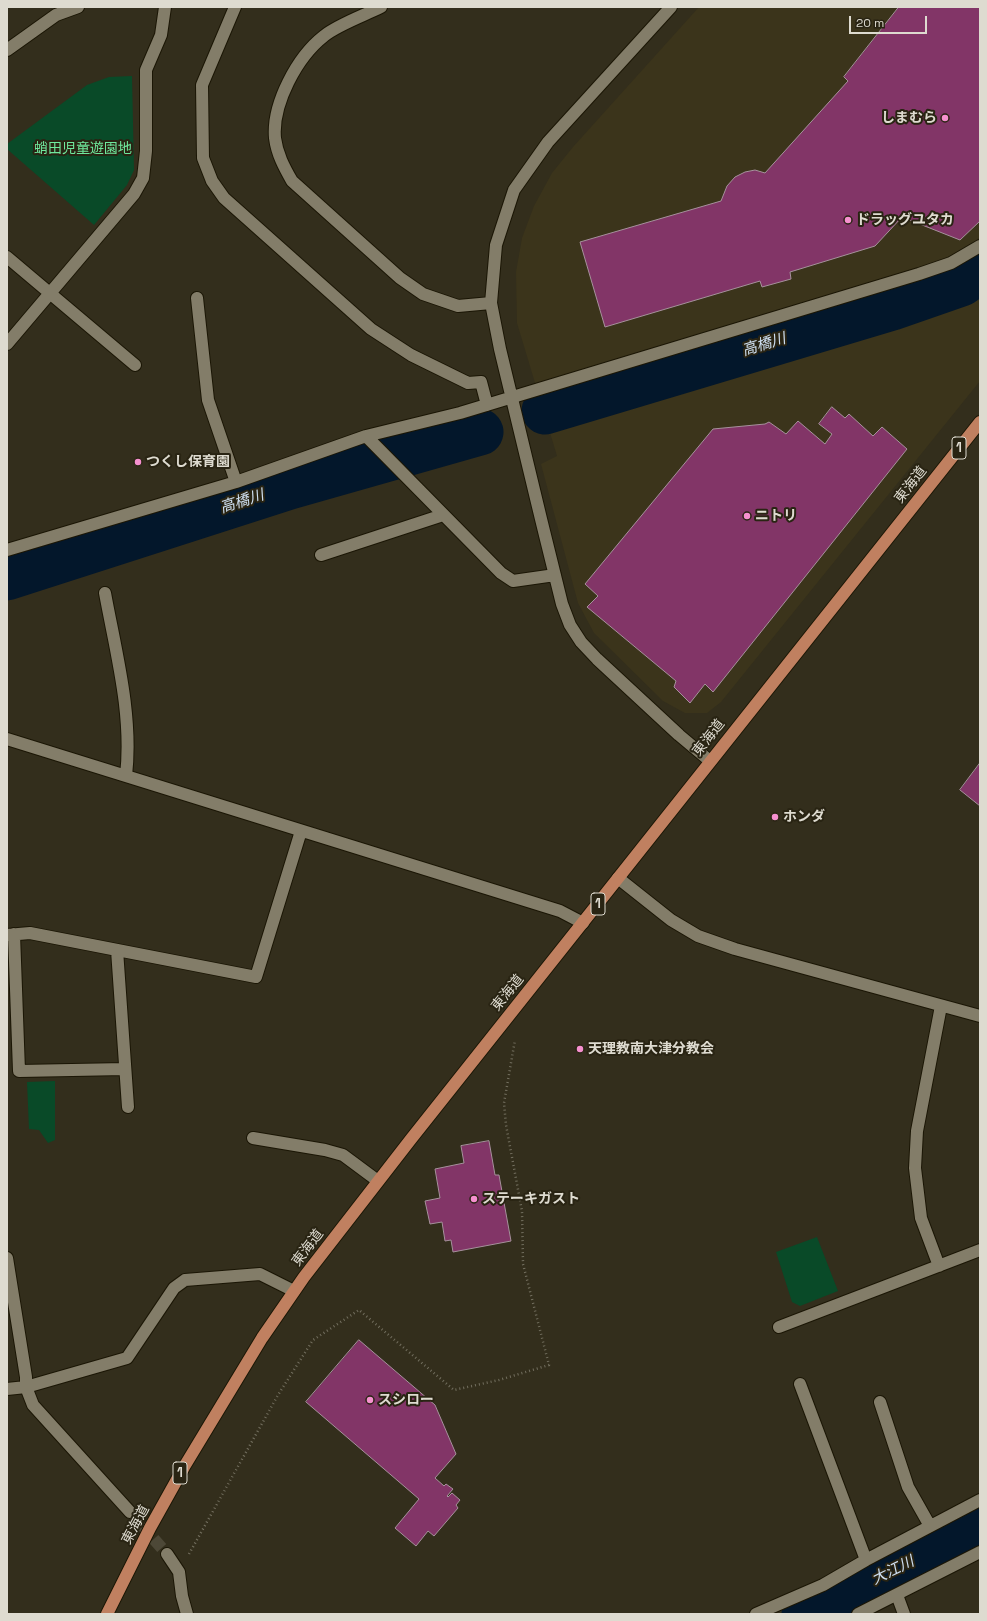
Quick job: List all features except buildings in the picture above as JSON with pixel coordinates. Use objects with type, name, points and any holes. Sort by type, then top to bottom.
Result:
[{"type":"highway","name":"東海道","points":[[107,1614],[150,1528],[188,1460],[262,1338],[294,1291],[378,1181],[980,422]]},
{"type":"street","points":[[7,50],[56,15],[78,7]]},
{"type":"street","points":[[7,344],[134,194],[143,178],[146,151],[146,70],[161,35],[165,7]]},
{"type":"street","points":[[235,7],[202,85],[203,158],[212,181],[224,198],[371,329],[411,355],[468,383],[481,382],[487,405]]},
{"type":"street","points":[[381,7],[324,36],[301,60],[286,88],[276,117],[275,138],[281,162],[292,181],[400,278],[423,294],[458,306],[491,303]]},
{"type":"street","points":[[671,7],[548,142],[514,190],[496,245],[491,303],[500,349],[555,575],[570,624],[581,642],[679,735],[710,761]]},
{"type":"street","points":[[7,550],[236,482],[366,436],[512,398],[919,274],[951,263],[980,246]]},
{"type":"street","points":[[7,257],[135,365]]},
{"type":"street","points":[[197,298],[208,400],[236,482]]},
{"type":"street","points":[[366,436],[501,573],[513,581],[555,575]]},
{"type":"street","points":[[321,555],[443,515]]},
{"type":"street","points":[[105,593],[127,717],[128,755],[126,776]]},
{"type":"street","points":[[7,739],[560,911],[583,923]]},
{"type":"street","points":[[125,1069],[13,1072],[11,935],[30,933],[256,977],[301,830]]},
{"type":"street","points":[[618,878],[671,920],[698,936],[735,949],[980,1016]]},
{"type":"street","points":[[117,950],[128,1107]]},
{"type":"street","points":[[940,1266],[921,1218],[915,1168],[917,1131],[942,1006]]},
{"type":"street","points":[[253,1138],[325,1150],[343,1155],[378,1181]]},
{"type":"street","points":[[779,1327],[980,1250]]},
{"type":"street","points":[[7,1258],[26,1377],[26,1387],[32,1405],[130,1512]]},
{"type":"street","points":[[7,1389],[26,1387],[127,1358],[174,1288],[185,1280],[260,1274],[294,1291]]},
{"type":"street","points":[[800,1384],[866,1560]]},
{"type":"street","points":[[880,1402],[908,1487],[930,1526]]},
{"type":"street","points":[[756,1614],[823,1585],[866,1560],[980,1500]]},
{"type":"street","points":[[858,1614],[980,1552]]},
{"type":"street","points":[[167,1554],[179,1572],[182,1596],[187,1614]]},
{"type":"street","points":[[897,1595],[904,1614]]},
{"type":"path","points":[[179,1572],[278,1395],[313,1340],[359,1310],[454,1390],[500,1380],[549,1365],[523,1264],[522,1211],[506,1125],[504,1103],[516,1036]]},
{"type":"shaded area","points":[[699,7],[980,7],[980,237],[970,246],[980,289],[980,381],[721,702],[707,713],[685,713],[663,701],[594,633],[578,603],[541,464],[557,456],[517,323],[516,272],[522,238],[534,206],[552,173],[573,147]]},
{"type":"green space","name":"蛸田児童遊園地","points":[[132,76],[134,170],[127,185],[94,225],[7,149],[7,144],[87,85],[109,77]]},
{"type":"green space","points":[[55,1081],[55,1140],[48,1143],[39,1130],[29,1129],[27,1082]]},
{"type":"green space","points":[[817,1237],[838,1291],[800,1306],[792,1302],[776,1252]]},
{"type":"waterway","name":"高橋川","points":[[545,411],[892,307],[961,283],[980,270]]},
{"type":"waterway","name":"高橋川","points":[[7,577],[290,486],[480,432]]},
{"type":"waterway","name":"大江川","points":[[805,1614],[980,1529]]},
{"type":"tunnel","points":[[130,1512],[167,1554]]},
{"type":"place","name":"しまむら","points":[[945,118]]},
{"type":"place","name":"ドラッグユタカ","points":[[848,220]]},
{"type":"place","name":"つくし保育園","points":[[138,462]]},
{"type":"place","name":"ニトリ","points":[[747,516]]},
{"type":"place","name":"ホンダ","points":[[775,817]]},
{"type":"place","name":"天理教南大津分教会","points":[[580,1049]]},
{"type":"place","name":"ステーキガスト","points":[[474,1199]]},
{"type":"place","name":"スシロー","points":[[370,1400]]}]
